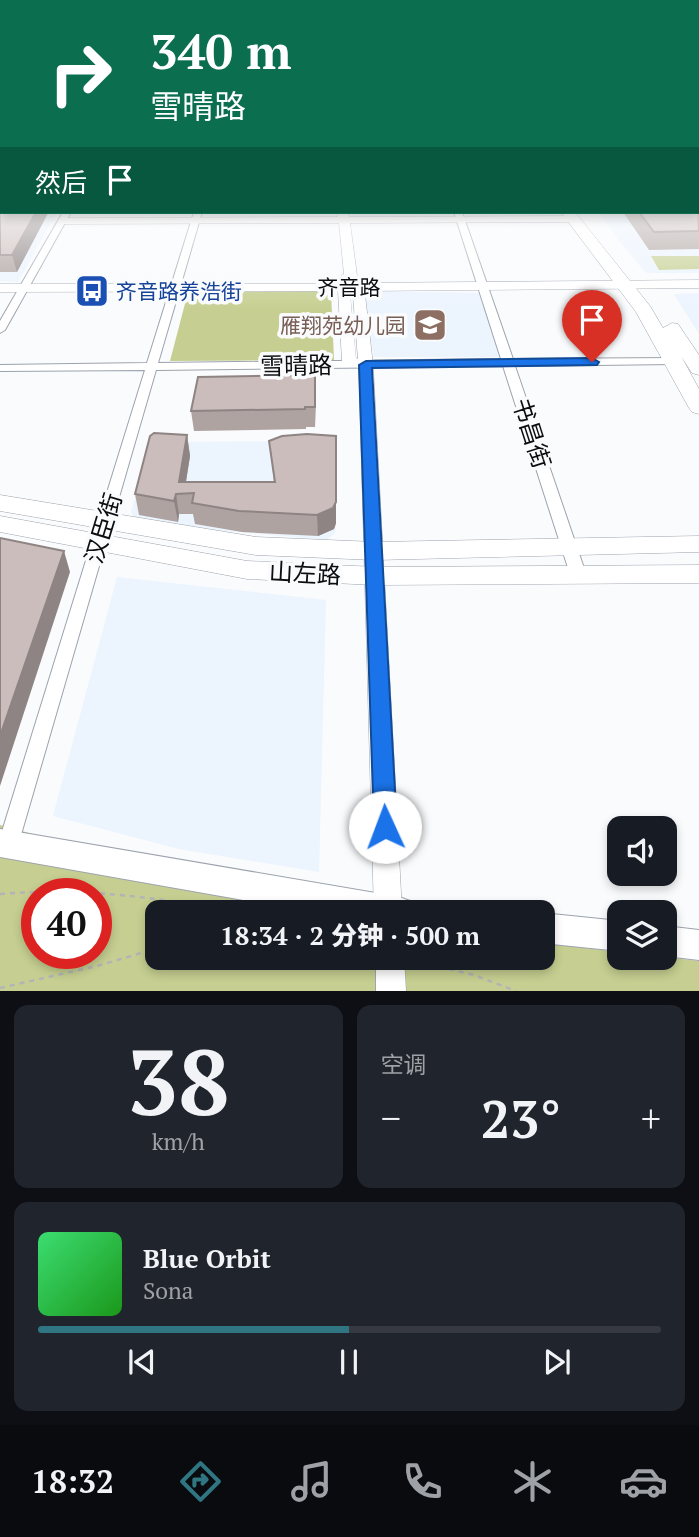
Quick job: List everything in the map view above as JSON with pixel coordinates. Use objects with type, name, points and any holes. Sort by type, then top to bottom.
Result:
[{"type":"main road","points":[[578,218],[699,369]]},
{"type":"main road","points":[[633,285],[699,408]]},
{"type":"main road","name":"山左路","points":[[0,503],[102,533],[247,570],[376,576],[699,575]]},
{"type":"main road","name":"山左路","points":[[0,524],[256,545],[375,551],[570,549],[699,544]]},
{"type":"main road","points":[[4,844],[328,900]]},
{"type":"main road","points":[[555,929],[607,935]]},
{"type":"main road","points":[[677,942],[699,945]]},
{"type":"street","points":[[0,330],[64,218]]},
{"type":"street","name":"汉臣街","points":[[4,844],[102,533],[196,218]]},
{"type":"street","points":[[340,218],[349,287],[343,296],[349,361],[366,365],[391,900]]},
{"type":"street","name":"书昌街","points":[[461,218],[578,574]]},
{"type":"street","name":"齐音路","points":[[0,288],[699,284]]},
{"type":"street","name":"雪晴路","points":[[0,368],[676,361]]},
{"type":"street","points":[[391,991],[398,970]]},
{"type":"path","points":[[0,894],[42,890],[112,891],[178,900]]},
{"type":"path","points":[[0,988],[97,966],[145,952]]},
{"type":"path","points":[[453,970],[516,991]]},
{"type":"shaded area","points":[[0,218],[54,218],[18,282],[0,281]]},
{"type":"shaded area","points":[[603,218],[698,218],[699,273],[646,273]]},
{"type":"shaded area","name":"雁翔苑幼儿园","points":[[362,291],[483,293],[499,357],[374,357]]},
{"type":"shaded area","points":[[699,293],[699,334],[674,294]]},
{"type":"shaded area","points":[[336,441],[336,523],[335,533],[327,540],[137,523],[131,512],[151,442]]},
{"type":"shaded area","points":[[117,577],[326,600],[319,872],[179,849],[53,816]]},
{"type":"green space","points":[[651,256],[699,256],[699,269],[659,270]]},
{"type":"green space","points":[[331,291],[334,360],[170,361],[188,292]]},
{"type":"green space","points":[[0,825],[272,900],[145,900],[145,970],[555,970],[555,944],[607,951],[607,970],[677,970],[677,958],[699,961],[699,991],[0,991]]},
{"type":"building","points":[[0,218],[33,218],[12,255],[0,255]]},
{"type":"building","points":[[644,218],[698,218],[699,231],[654,232]]},
{"type":"building","points":[[315,375],[315,407],[191,411],[198,377]]},
{"type":"building","points":[[154,433],[187,435],[179,482],[275,482],[269,441],[282,436],[307,434],[336,436],[336,502],[333,508],[317,515],[239,511],[192,503],[194,493],[176,494],[174,501],[135,494],[150,436]]},
{"type":"building","points":[[0,538],[64,551],[0,736]]},
{"type":"place","name":"齐音路养浩街","points":[[92,291]]},
{"type":"place","name":"雁翔苑幼儿园","points":[[430,325]]},
{"type":"route","points":[[385,827],[366,365],[592,362]]}]
